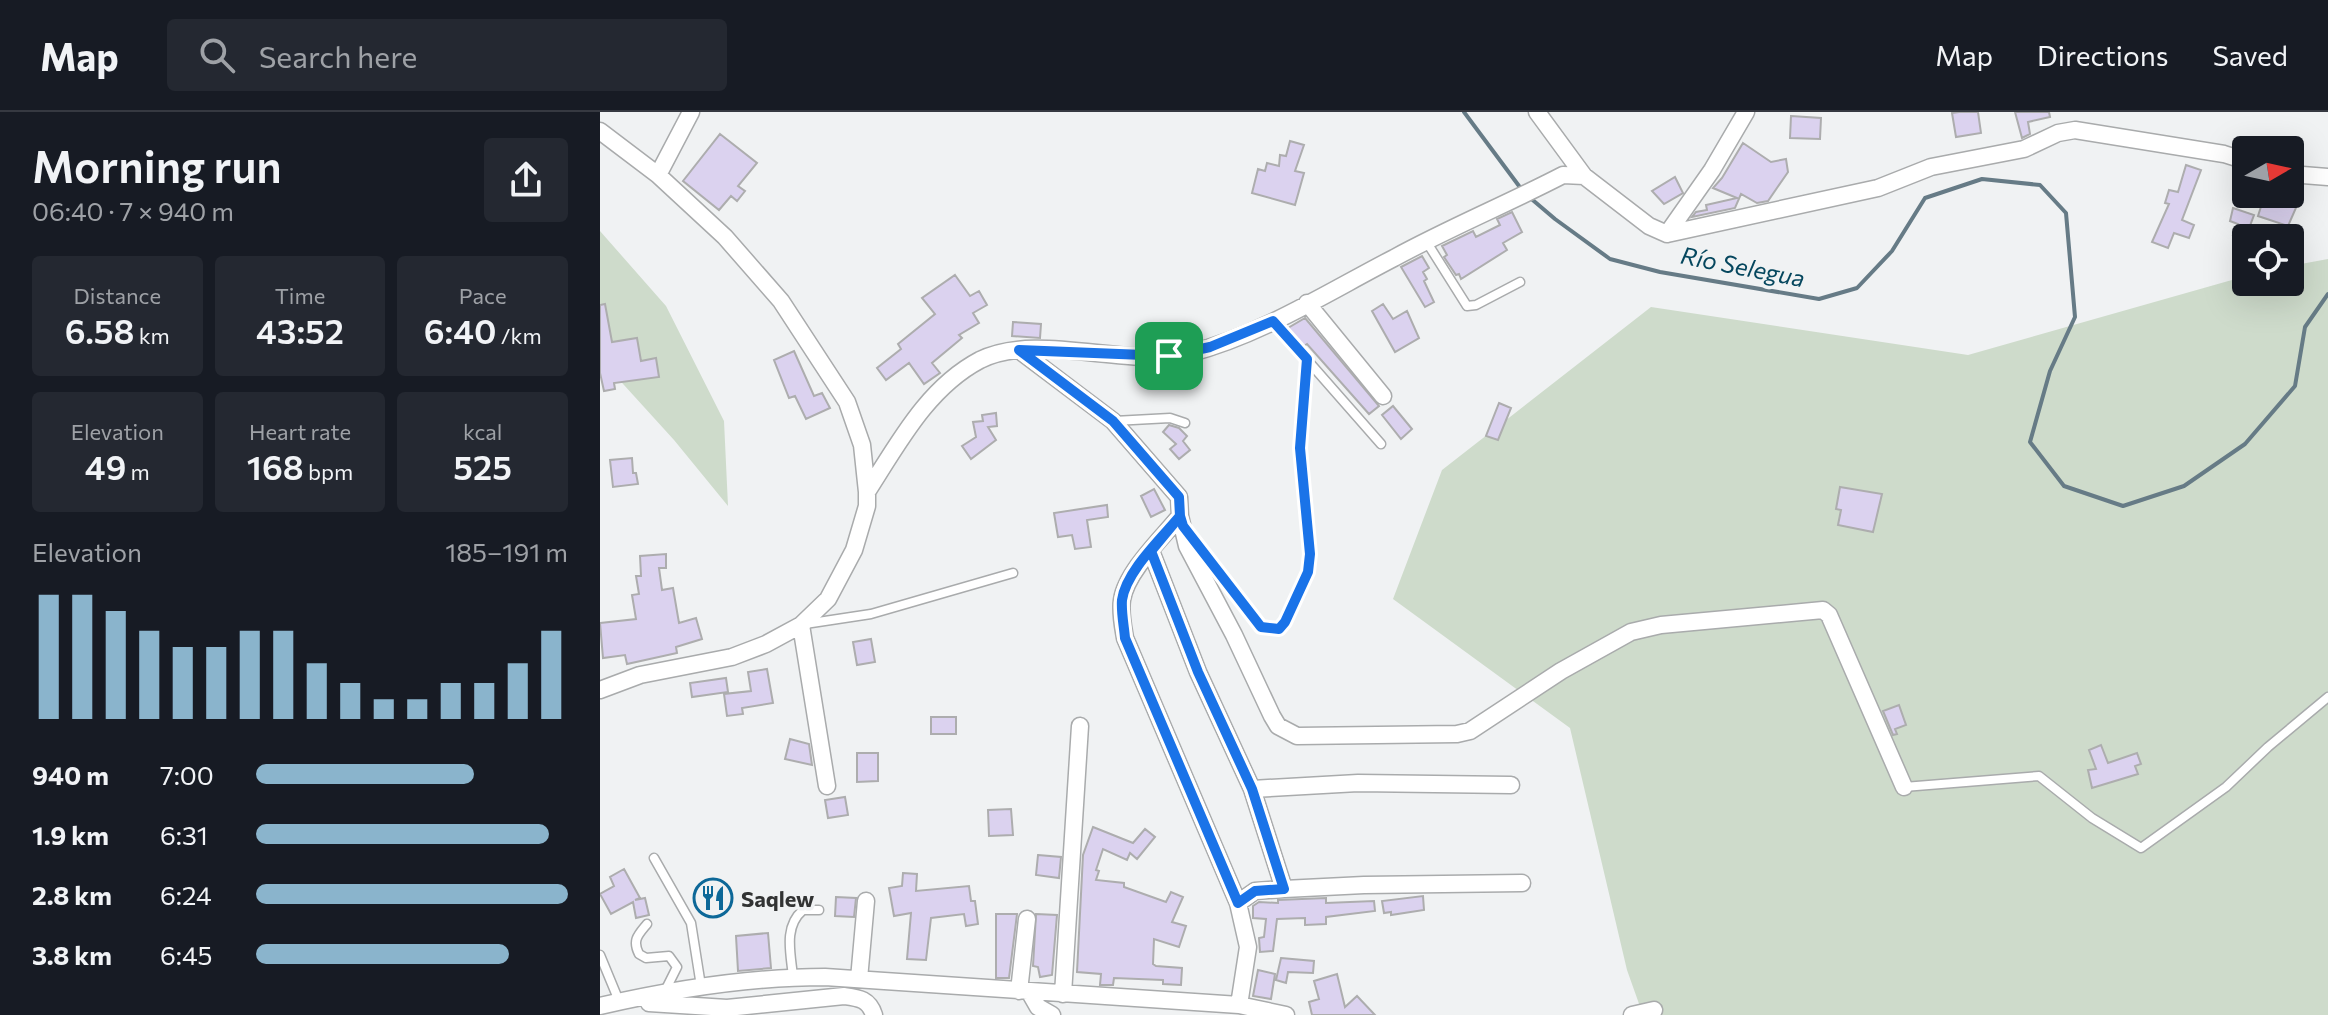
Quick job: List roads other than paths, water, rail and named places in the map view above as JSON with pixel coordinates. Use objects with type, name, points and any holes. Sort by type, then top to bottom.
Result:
[{"type":"street","points":[[658,175],[691,112]]},
{"type":"street","points":[[1537,112],[1584,176],[1649,226],[1667,234],[1878,188],[1931,167],[2024,149],[2058,133],[2075,130],[2232,157]]},
{"type":"street","points":[[1667,234],[1712,170],[1746,112]]},
{"type":"street","points":[[600,131],[658,175],[725,237],[781,301],[847,402],[862,445],[867,492],[867,506],[854,550],[828,599],[801,625],[766,644],[732,657],[640,675],[600,690]]},
{"type":"street","points":[[867,492],[899,439],[924,407],[943,388],[982,359],[1019,350],[1169,356],[1210,347],[1273,321],[1426,241],[1563,175],[1584,176]]},
{"type":"street","points":[[2304,175],[2328,177]]},
{"type":"street","points":[[1307,303],[1383,396]]},
{"type":"street","points":[[1019,350],[1113,421],[1179,497],[1187,546],[1272,716],[1278,726],[1297,736],[1457,734],[1470,731],[1561,671],[1631,632],[1661,625],[1823,610],[1829,615],[1904,787]]},
{"type":"street","points":[[1181,521],[1128,580],[1122,599],[1125,638],[1238,903],[1248,947],[1239,1005]]},
{"type":"street","points":[[1151,551],[1198,672],[1252,789],[1284,889]]},
{"type":"street","points":[[801,625],[827,786]]},
{"type":"street","points":[[1063,994],[1080,726]]},
{"type":"street","points":[[1252,789],[1358,783],[1511,785]]},
{"type":"street","points":[[1238,903],[1255,891],[1522,883]]},
{"type":"street","points":[[859,979],[866,901]]},
{"type":"street","points":[[1027,919],[1024,992],[1038,1007],[1052,1015]]},
{"type":"street","points":[[600,1006],[701,986],[793,977],[1239,1005],[1286,1015]]},
{"type":"street","points":[[619,1001],[727,1008],[844,996],[860,998],[868,1003],[874,1015]]},
{"type":"street","points":[[1632,1015],[1654,1010]]},
{"type":"lane","points":[[1426,241],[1467,306],[1476,305],[1520,282]]},
{"type":"lane","points":[[1273,321],[1381,444]]},
{"type":"lane","points":[[1181,521],[1261,627],[1279,629],[1308,572],[1310,554],[1300,448],[1307,359]]},
{"type":"lane","points":[[1113,421],[1170,418],[1185,423]]},
{"type":"lane","points":[[801,625],[871,614],[1013,573]]},
{"type":"lane","points":[[1904,787],[2039,776],[2092,818],[2141,848],[2226,787],[2328,697]]},
{"type":"lane","points":[[654,858],[691,923],[701,986]]},
{"type":"lane","points":[[793,977],[789,939],[791,924],[803,910],[819,910]]},
{"type":"lane","points":[[647,924],[636,938],[635,946],[639,954],[646,958],[669,956],[677,967],[664,994]]},
{"type":"lane","points":[[600,955],[619,1001]]},
{"type":"waterway","name":"Río Selegua","points":[[1464,112],[1522,190]]},
{"type":"waterway","name":"Río Selegua","points":[[1528,196],[1610,259],[1660,272],[1819,299],[1857,288],[1892,251],[1925,198],[1982,179],[2040,185],[2066,213],[2075,317],[2050,371],[2030,442],[2064,486],[2123,506],[2184,486],[2245,444],[2295,386],[2305,327],[2328,294]]},
{"type":"place","name":"Saqlew","points":[[713,898]]}]
